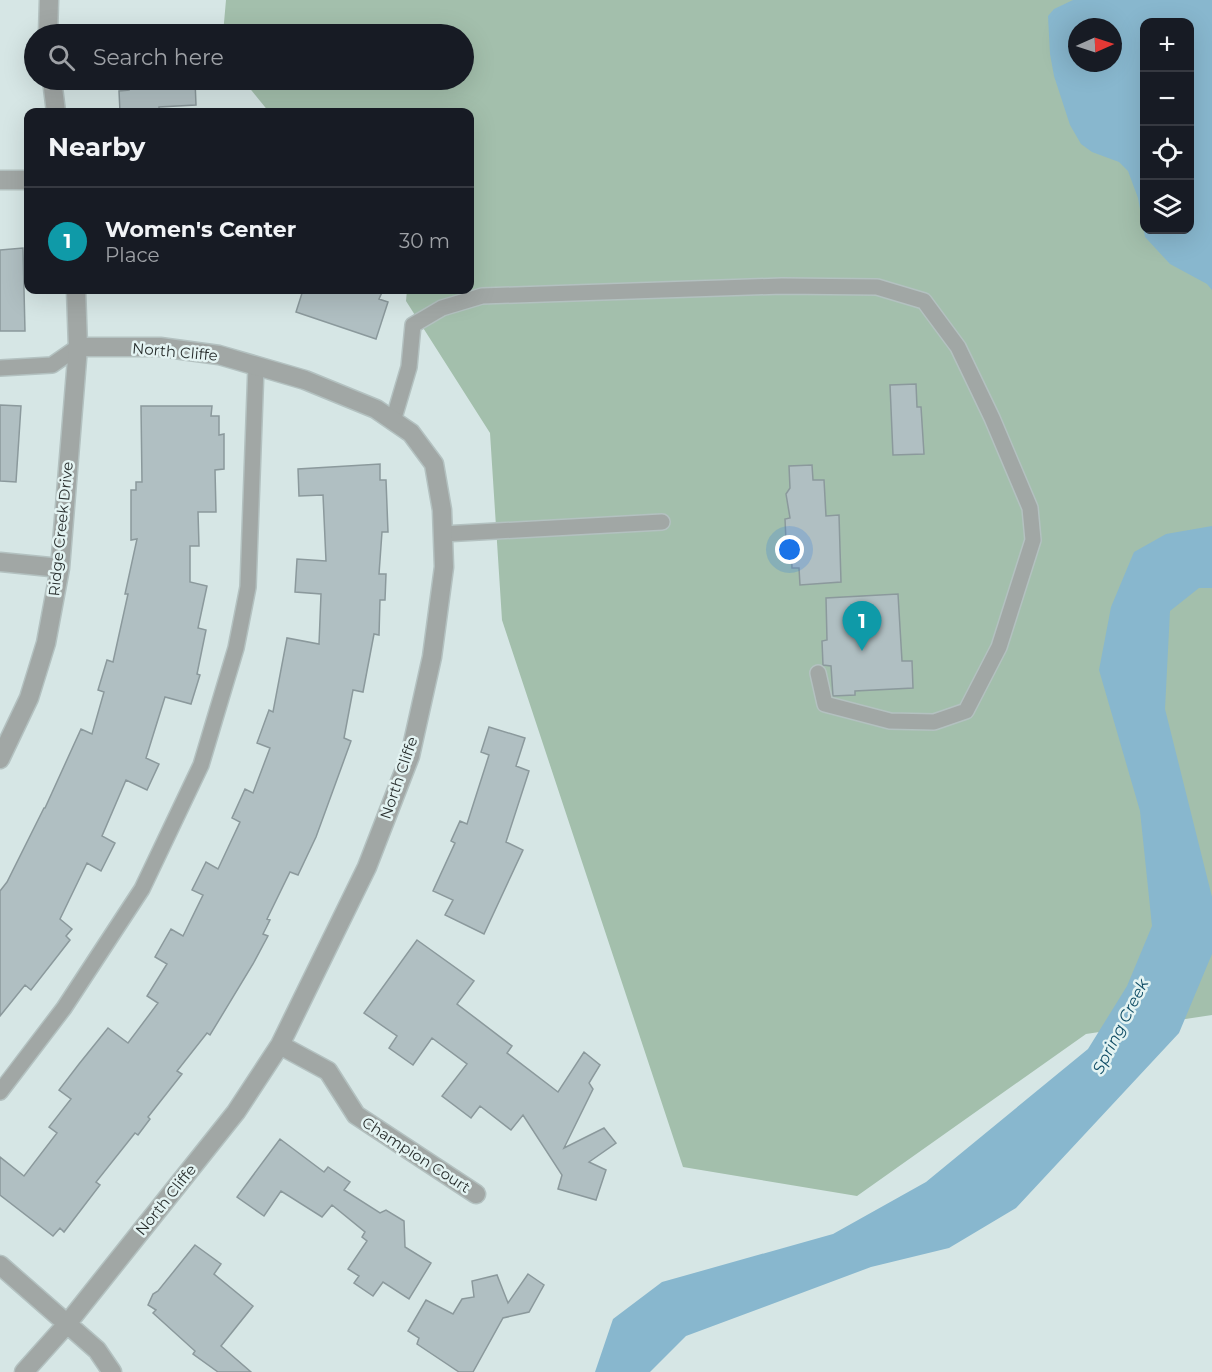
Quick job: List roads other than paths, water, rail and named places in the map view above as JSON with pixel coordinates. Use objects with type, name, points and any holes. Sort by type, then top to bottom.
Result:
[{"type":"street","points":[[48,24],[49,0]]},
{"type":"street","points":[[53,90],[56,108]]},
{"type":"street","points":[[0,180],[24,180]]},
{"type":"street","name":"Ridge Creek Drive","points":[[0,759],[28,698],[43,654],[60,568],[78,347],[76,294]]},
{"type":"street","name":"North Cliffe","points":[[24,1372],[67,1324],[236,1112],[280,1046],[367,867],[410,756],[432,657],[444,567],[442,510],[434,464],[411,434],[376,409],[305,380],[219,354],[160,347],[78,347]]},
{"type":"street","points":[[0,562],[60,568]]},
{"type":"street","name":"Champion Court","points":[[280,1046],[328,1071],[356,1115],[476,1194]]},
{"type":"street","points":[[0,1265],[97,1350],[112,1372]]},
{"type":"lane","points":[[393,422],[409,367],[413,325],[442,308],[482,296],[782,285],[877,287],[924,301],[958,347],[992,418],[1030,508],[1033,540],[999,647],[966,711],[934,722],[890,721],[825,704],[818,673]]},
{"type":"lane","points":[[0,368],[52,365],[78,347]]},
{"type":"lane","points":[[0,1092],[64,1008],[142,889],[201,765],[236,648],[248,587],[256,366]]},
{"type":"lane","points":[[443,534],[662,522]]},
{"type":"water","points":[[1073,0],[1212,0],[1212,290],[1207,284],[1170,264],[1144,234],[1194,234],[1194,18],[1140,18],[1140,209],[1128,171],[1119,162],[1092,152],[1081,144],[1070,125],[1054,76],[1048,16],[1054,9]]},
{"type":"water","name":"Spring Creek","points":[[1212,526],[1212,588],[1199,588],[1170,611],[1165,709],[1212,897],[1212,954],[1179,1033],[1016,1208],[949,1248],[871,1267],[686,1336],[650,1372],[595,1372],[613,1319],[662,1282],[833,1234],[926,1182],[1088,1049],[1127,986],[1152,926],[1140,811],[1099,670],[1111,607],[1134,552],[1166,534]]},
{"type":"place","name":"Women's Center","points":[[862,651]]}]
